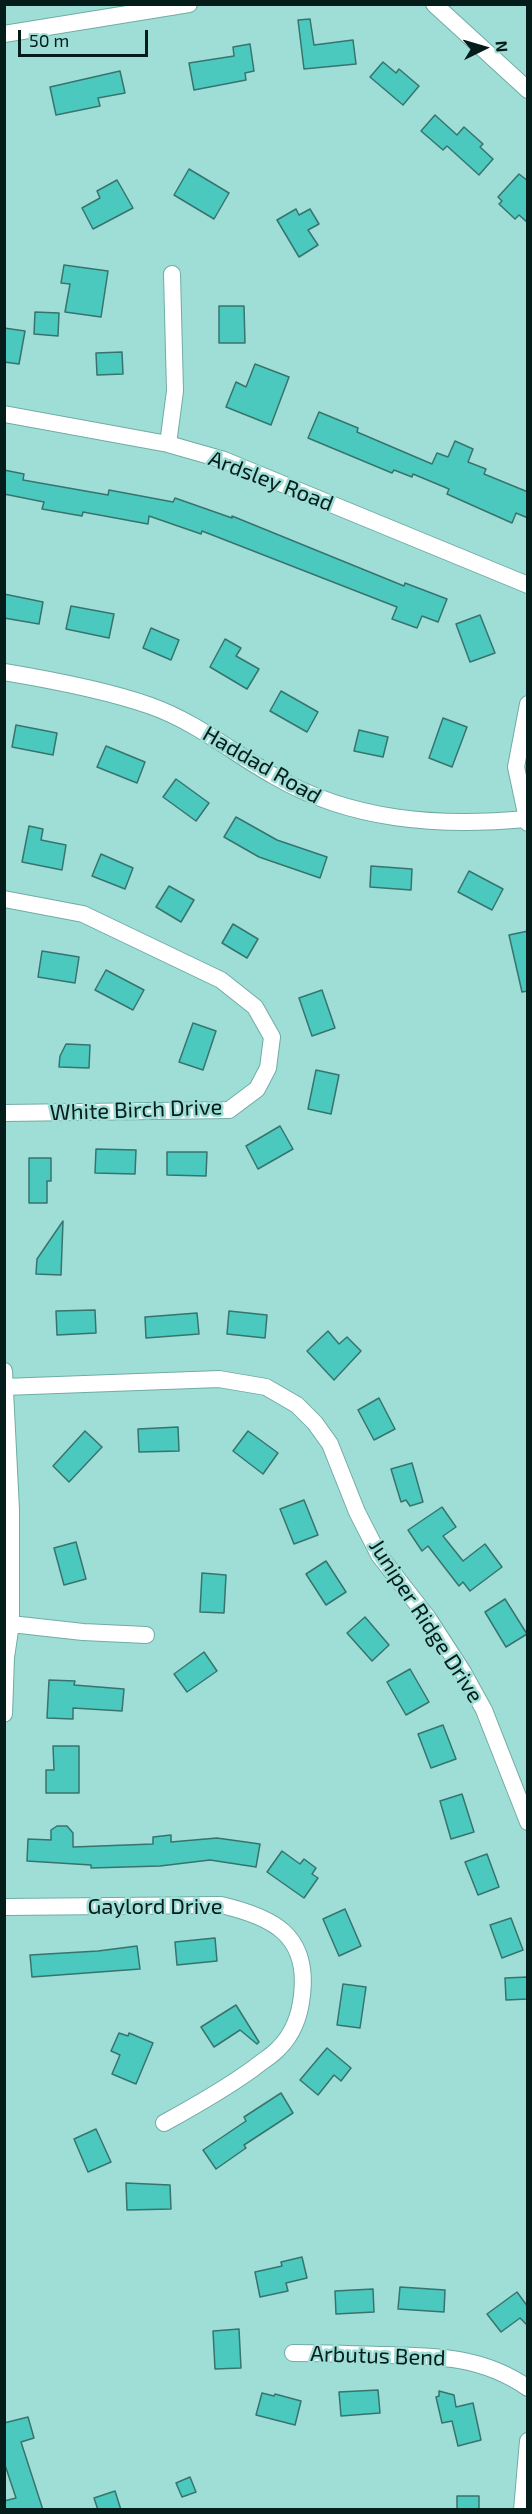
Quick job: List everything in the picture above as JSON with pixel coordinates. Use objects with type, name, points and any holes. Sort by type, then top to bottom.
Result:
[{"type":"street","points":[[4,34],[189,4]]},
{"type":"street","points":[[434,4],[528,90]]},
{"type":"street","points":[[168,444],[176,391],[172,274]]},
{"type":"street","name":"Ardsley Road","points":[[4,414],[168,444],[234,464],[528,585]]},
{"type":"street","name":"Haddad Road","points":[[4,672],[50,680],[152,706],[204,731],[274,777],[334,805],[411,820],[476,824],[527,821]]},
{"type":"street","points":[[527,821],[516,767],[528,704]]},
{"type":"street","name":"White Birch Drive","points":[[4,899],[83,914],[220,980],[255,1007],[272,1037],[268,1068],[257,1089],[229,1110],[4,1113]]},
{"type":"street","name":"Juniper Ridge Drive","points":[[5,1382],[219,1379],[266,1387],[297,1405],[315,1423],[330,1444],[357,1512],[379,1555],[428,1618],[463,1672],[484,1710],[528,1822]]},
{"type":"street","points":[[4,1714],[5,1657],[11,1624],[11,1510],[5,1382]]},
{"type":"street","points":[[11,1624],[84,1632],[146,1635]]},
{"type":"street","name":"Gaylord Drive","points":[[4,1907],[221,1905],[253,1912],[277,1926],[296,1945],[304,1976],[295,2028],[279,2049],[224,2090],[164,2123]]},
{"type":"street","name":"Arbutus Bend","points":[[293,2353],[437,2355],[483,2364],[514,2378],[528,2388]]},
{"type":"street","points":[[522,2510],[528,2441]]},
{"type":"building","points":[[310,19],[314,45],[353,40],[356,64],[304,69],[298,20]]},
{"type":"building","points":[[250,44],[254,71],[245,73],[246,80],[194,90],[189,63],[234,56],[233,47]]},
{"type":"building","points":[[383,62],[396,73],[399,69],[419,86],[403,105],[370,77]]},
{"type":"building","points":[[120,71],[125,93],[98,98],[100,106],[56,115],[50,87]]},
{"type":"building","points":[[435,115],[457,135],[464,127],[483,144],[480,147],[493,159],[479,175],[447,146],[443,150],[421,131]]},
{"type":"building","points":[[189,169],[229,193],[214,219],[174,195]]},
{"type":"building","points":[[519,174],[528,181],[528,223],[519,215],[515,219],[499,204],[502,201],[498,197]]},
{"type":"building","points":[[117,180],[133,208],[93,229],[82,208],[100,198],[97,191]]},
{"type":"building","points":[[296,209],[299,215],[310,209],[319,224],[308,230],[318,245],[299,257],[277,220]]},
{"type":"building","points":[[64,265],[108,271],[101,317],[65,312],[70,284],[61,283]]},
{"type":"building","points":[[219,306],[244,306],[245,343],[219,343]]},
{"type":"building","points":[[35,312],[59,313],[58,336],[34,334]]},
{"type":"building","points":[[4,328],[25,331],[19,364],[4,362]]},
{"type":"building","points":[[122,352],[123,374],[97,375],[96,353]]},
{"type":"building","points":[[255,364],[289,377],[271,425],[226,407],[236,382],[246,387]]},
{"type":"building","points":[[319,412],[358,428],[357,432],[432,464],[437,453],[448,457],[455,441],[473,449],[468,462],[486,469],[484,474],[528,492],[528,518],[516,513],[512,523],[447,494],[449,489],[413,474],[412,477],[394,470],[392,473],[308,438]]},
{"type":"building","points":[[4,470],[24,474],[23,480],[108,495],[109,490],[173,502],[175,498],[232,518],[232,516],[404,586],[405,583],[447,599],[438,622],[422,616],[417,628],[392,619],[397,607],[202,531],[201,534],[149,516],[148,524],[83,512],[82,516],[42,509],[44,502],[4,494]]},
{"type":"building","points":[[4,594],[43,602],[39,624],[4,618]]},
{"type":"building","points":[[71,606],[114,614],[109,638],[66,629]]},
{"type":"building","points":[[480,615],[495,653],[470,662],[456,624]]},
{"type":"building","points":[[151,628],[179,640],[171,660],[143,648]]},
{"type":"building","points":[[225,639],[241,648],[236,656],[259,669],[247,689],[210,667]]},
{"type":"building","points":[[281,691],[318,712],[307,732],[270,711]]},
{"type":"building","points":[[443,718],[467,727],[452,767],[429,758]]},
{"type":"building","points":[[16,725],[57,733],[53,755],[12,747]]},
{"type":"building","points":[[359,730],[388,737],[383,757],[354,751]]},
{"type":"building","points":[[106,746],[145,762],[137,783],[97,767]]},
{"type":"building","points":[[176,779],[209,803],[196,821],[163,797]]},
{"type":"building","points":[[236,817],[277,840],[327,857],[320,878],[259,857],[224,837]]},
{"type":"building","points":[[29,826],[43,829],[41,840],[66,845],[62,870],[22,862]]},
{"type":"building","points":[[101,854],[133,868],[125,889],[92,876]]},
{"type":"building","points":[[371,866],[412,869],[411,890],[370,887]]},
{"type":"building","points":[[469,871],[503,889],[492,910],[458,892]]},
{"type":"building","points":[[169,886],[194,900],[181,922],[156,907]]},
{"type":"building","points":[[233,924],[258,939],[247,958],[222,943]]},
{"type":"building","points":[[528,931],[528,991],[522,992],[509,935]]},
{"type":"building","points":[[42,951],[79,957],[75,983],[38,977]]},
{"type":"building","points":[[106,970],[144,990],[133,1010],[95,990]]},
{"type":"building","points":[[322,990],[335,1028],[312,1036],[299,998]]},
{"type":"building","points":[[193,1023],[216,1031],[203,1070],[179,1062]]},
{"type":"building","points":[[66,1044],[90,1045],[89,1068],[59,1067],[60,1056]]},
{"type":"building","points":[[316,1070],[339,1075],[331,1114],[308,1109]]},
{"type":"building","points":[[280,1126],[293,1149],[258,1169],[246,1146]]},
{"type":"building","points":[[96,1149],[136,1150],[135,1174],[95,1173]]},
{"type":"building","points":[[167,1152],[207,1152],[206,1176],[167,1175]]},
{"type":"building","points":[[29,1158],[51,1158],[51,1181],[47,1181],[47,1203],[29,1203]]},
{"type":"building","points":[[63,1221],[61,1275],[36,1274],[37,1259]]},
{"type":"building","points":[[95,1310],[96,1333],[57,1335],[56,1311]]},
{"type":"building","points":[[229,1311],[267,1315],[265,1338],[227,1334]]},
{"type":"building","points":[[197,1313],[199,1334],[146,1338],[145,1317]]},
{"type":"building","points":[[328,1331],[339,1344],[347,1337],[361,1351],[334,1380],[307,1351]]},
{"type":"building","points":[[379,1398],[395,1429],[374,1440],[358,1410]]},
{"type":"building","points":[[178,1427],[179,1451],[139,1452],[138,1429]]},
{"type":"building","points":[[85,1431],[102,1447],[69,1482],[53,1466]]},
{"type":"building","points":[[248,1431],[278,1453],[263,1474],[233,1451]]},
{"type":"building","points":[[412,1463],[423,1502],[410,1506],[406,1500],[401,1502],[391,1469]]},
{"type":"building","points":[[304,1500],[318,1535],[294,1544],[280,1509]]},
{"type":"building","points":[[442,1507],[456,1527],[443,1536],[463,1561],[485,1544],[502,1567],[470,1591],[463,1582],[459,1586],[428,1546],[422,1551],[408,1530]]},
{"type":"building","points":[[76,1542],[86,1579],[64,1585],[54,1548]]},
{"type":"building","points":[[326,1561],[346,1592],[326,1605],[306,1574]]},
{"type":"building","points":[[202,1573],[226,1575],[224,1613],[200,1612]]},
{"type":"building","points":[[505,1599],[527,1634],[506,1647],[485,1612]]},
{"type":"building","points":[[365,1617],[389,1645],[372,1661],[347,1633]]},
{"type":"building","points":[[204,1652],[217,1671],[187,1692],[174,1674]]},
{"type":"building","points":[[410,1669],[429,1702],[406,1715],[387,1682]]},
{"type":"building","points":[[49,1680],[75,1681],[74,1685],[124,1689],[122,1711],[73,1708],[73,1719],[47,1718]]},
{"type":"building","points":[[443,1725],[456,1759],[431,1768],[418,1734]]},
{"type":"building","points":[[53,1746],[79,1746],[79,1793],[46,1793],[46,1770],[54,1770]]},
{"type":"building","points":[[462,1794],[474,1832],[451,1839],[440,1801]]},
{"type":"building","points":[[57,1826],[67,1826],[73,1833],[73,1847],[153,1844],[153,1837],[171,1835],[171,1842],[217,1838],[260,1844],[256,1867],[210,1860],[160,1866],[91,1868],[91,1865],[27,1861],[28,1839],[51,1840],[51,1830]]},
{"type":"building","points":[[282,1851],[300,1864],[304,1859],[316,1868],[312,1874],[318,1878],[304,1898],[267,1872]]},
{"type":"building","points":[[487,1854],[499,1887],[478,1895],[465,1862]]},
{"type":"building","points":[[345,1909],[361,1946],[339,1956],[323,1919]]},
{"type":"building","points":[[511,1918],[523,1950],[502,1958],[490,1925]]},
{"type":"building","points":[[215,1938],[217,1961],[177,1965],[175,1942]]},
{"type":"building","points":[[137,1946],[140,1969],[32,1977],[30,1955]]},
{"type":"building","points":[[528,1977],[528,1999],[506,2000],[505,1978]]},
{"type":"building","points":[[343,1984],[366,1987],[360,2028],[337,2025]]},
{"type":"building","points":[[236,2005],[259,2042],[257,2044],[240,2030],[214,2047],[201,2027]]},
{"type":"building","points":[[119,2033],[128,2036],[129,2033],[153,2043],[136,2084],[112,2074],[120,2055],[111,2051]]},
{"type":"building","points":[[327,2048],[351,2068],[341,2081],[334,2075],[318,2095],[300,2080]]},
{"type":"building","points":[[281,2093],[293,2113],[244,2145],[246,2148],[216,2169],[203,2150],[246,2121],[244,2117]]},
{"type":"building","points":[[96,2129],[111,2162],[88,2172],[74,2139]]},
{"type":"building","points":[[126,2183],[170,2185],[171,2209],[127,2210]]},
{"type":"building","points":[[302,2257],[307,2278],[286,2283],[288,2291],[260,2297],[255,2272],[282,2266],[281,2262]]},
{"type":"building","points":[[400,2287],[445,2290],[444,2312],[398,2309]]},
{"type":"building","points":[[373,2289],[374,2312],[336,2314],[335,2291]]},
{"type":"building","points":[[517,2292],[528,2307],[528,2326],[520,2318],[501,2332],[487,2314]]},
{"type":"building","points":[[239,2329],[241,2368],[215,2369],[213,2331]]},
{"type":"building","points":[[378,2390],[380,2413],[341,2416],[339,2392]]},
{"type":"building","points":[[439,2391],[454,2395],[456,2407],[473,2403],[481,2440],[458,2446],[452,2421],[442,2423],[436,2397],[439,2396]]},
{"type":"building","points":[[262,2393],[301,2401],[295,2425],[256,2415]]},
{"type":"building","points":[[28,2417],[34,2438],[21,2442],[43,2510],[4,2510],[4,2501],[16,2498],[4,2462],[4,2423]]},
{"type":"building","points":[[190,2477],[196,2492],[182,2497],[176,2483]]},
{"type":"building","points":[[115,2491],[121,2510],[98,2510],[94,2498]]},
{"type":"building","points":[[457,2496],[479,2496],[479,2510],[457,2510]]}]
